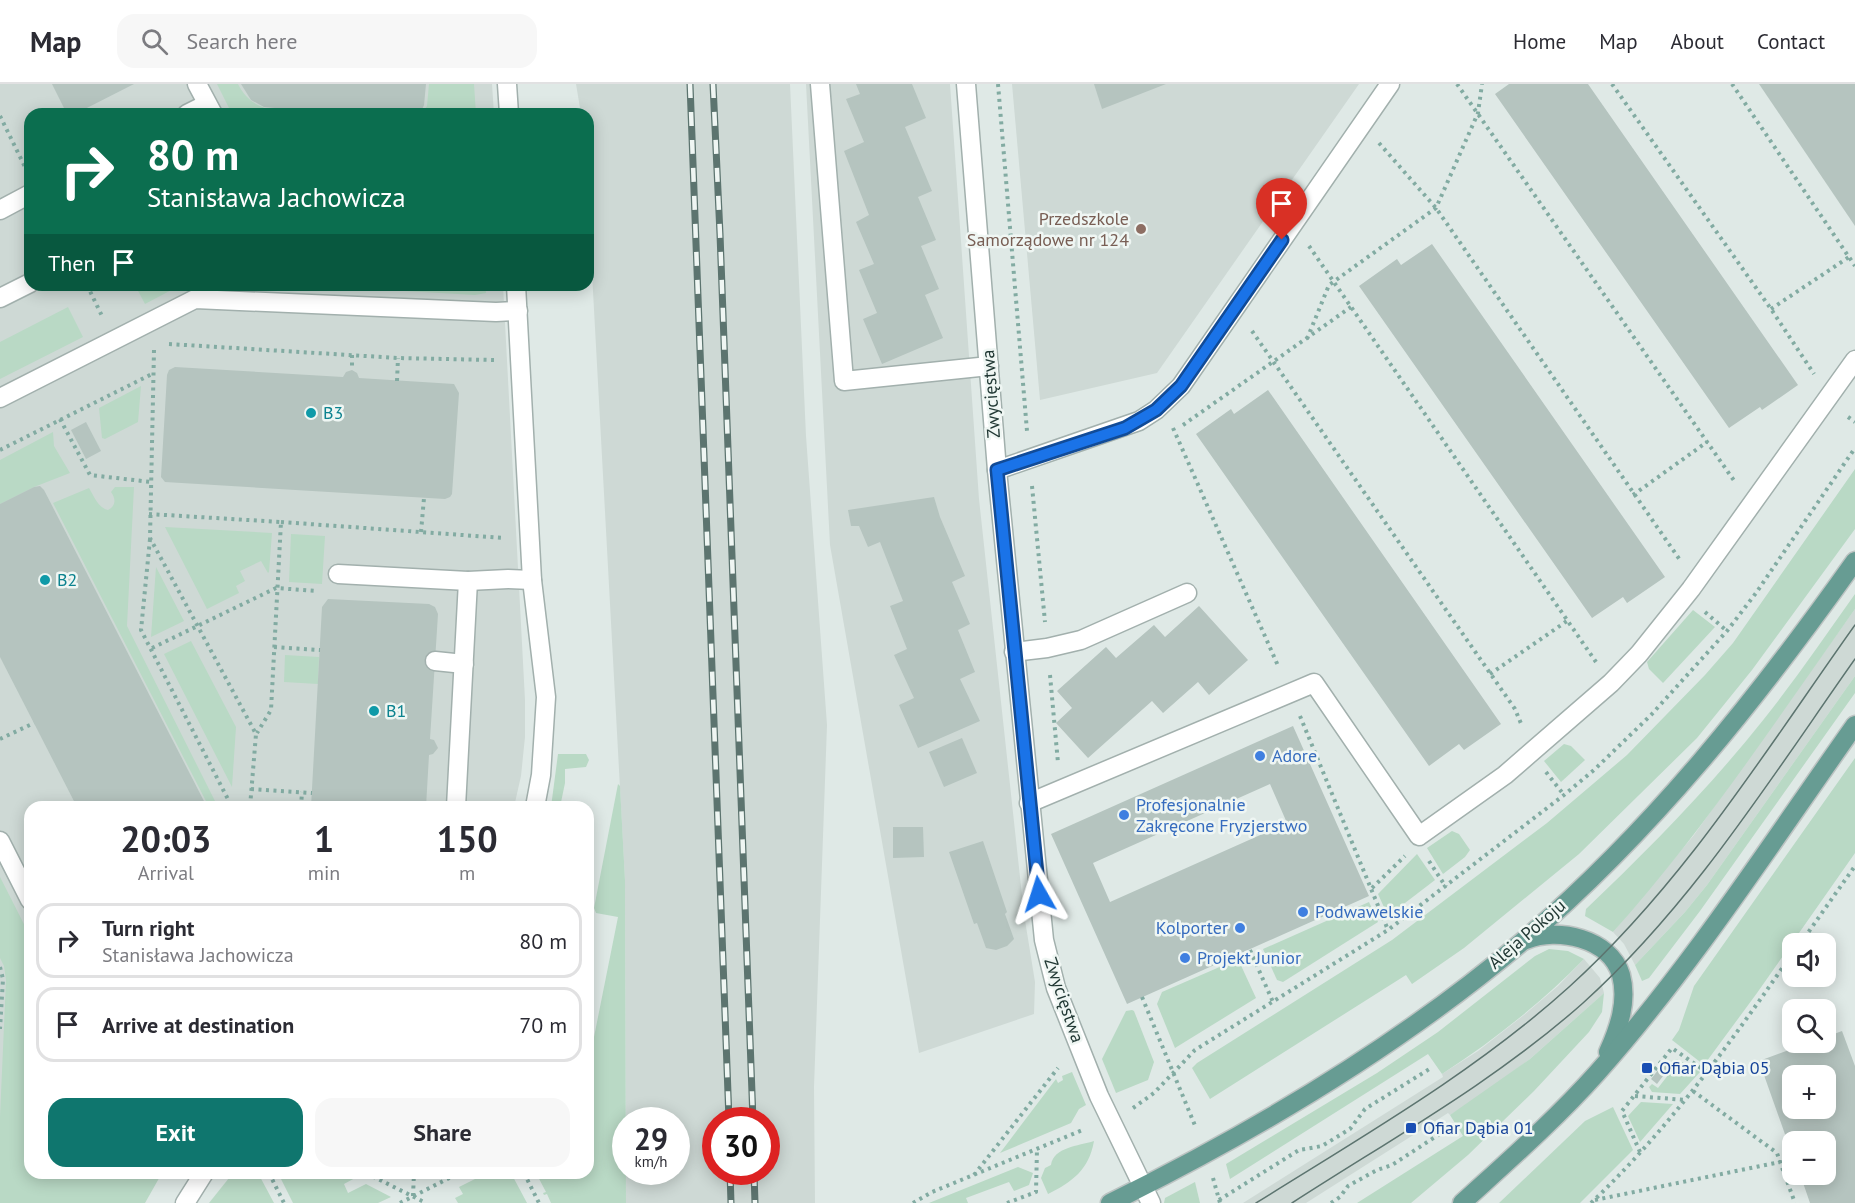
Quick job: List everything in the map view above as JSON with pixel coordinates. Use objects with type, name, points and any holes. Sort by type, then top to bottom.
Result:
[{"type":"main road","name":"Aleja Pokoju","points":[[1110,1203],[1147,1195],[1343,1071],[1435,1010],[1522,941],[1613,857],[1692,772],[1754,699],[1855,561]]},
{"type":"main road","points":[[1462,1203],[1538,1134],[1596,1074],[1684,967],[1855,725]]},
{"type":"main road","points":[[1522,941],[1550,934],[1576,937],[1605,952],[1618,968],[1623,989],[1622,1012],[1613,1040],[1596,1074]]},
{"type":"street","points":[[197,84],[209,108]]},
{"type":"street","points":[[507,84],[509,108]]},
{"type":"street","points":[[819,84],[844,381],[988,366]]},
{"type":"street","name":"Zwycięstwa","points":[[966,84],[997,470],[1044,939],[1056,988],[1099,1096],[1147,1195]]},
{"type":"street","points":[[997,470],[1125,428],[1156,410],[1181,386],[1390,84]]},
{"type":"street","points":[[0,210],[24,197]]},
{"type":"street","points":[[0,298],[24,286]]},
{"type":"street","points":[[516,291],[532,580],[546,697],[541,775],[536,801]]},
{"type":"street","points":[[0,398],[195,299],[496,312],[518,311]]},
{"type":"street","points":[[1029,803],[1314,683],[1419,836],[1505,775],[1611,683],[1639,654],[1691,589],[1855,360]]},
{"type":"street","points":[[338,574],[468,581],[532,580]]},
{"type":"street","points":[[456,801],[468,581]]},
{"type":"street","points":[[1014,652],[1047,648],[1081,640],[1187,593]]},
{"type":"street","points":[[435,661],[464,664]]},
{"type":"street","points":[[0,841],[24,888]]},
{"type":"street","points":[[184,1203],[199,1179]]},
{"type":"path","points":[[1457,84],[1751,505]]},
{"type":"path","points":[[1307,339],[1329,285],[1436,208],[1478,113],[1482,84]]},
{"type":"path","points":[[1612,84],[1771,309],[1829,396]]},
{"type":"path","points":[[1732,84],[1855,266]]},
{"type":"path","points":[[0,116],[24,164]]},
{"type":"path","points":[[1363,123],[1436,208],[1683,565],[1691,589]]},
{"type":"path","points":[[1293,223],[1611,683]]},
{"type":"path","points":[[1771,309],[1849,257]]},
{"type":"path","points":[[90,291],[106,324],[117,338]]},
{"type":"path","points":[[1236,306],[1515,709],[1533,751]]},
{"type":"path","points":[[1175,430],[1351,307]]},
{"type":"path","points":[[143,325],[154,349],[150,538],[141,630],[229,801]]},
{"type":"path","points":[[165,344],[398,358],[498,360]]},
{"type":"path","points":[[154,349],[160,346]]},
{"type":"path","points":[[352,355],[352,370]]},
{"type":"path","points":[[397,381],[398,358]]},
{"type":"path","points":[[0,450],[153,372]]},
{"type":"path","points":[[1156,410],[1175,430],[1290,693],[1388,930]]},
{"type":"path","points":[[60,419],[90,475],[151,482]]},
{"type":"path","points":[[1633,495],[1707,442]]},
{"type":"path","points":[[1131,1110],[1154,1093],[1195,1050],[1388,930],[1564,795],[1652,715],[1727,631],[1756,593],[1855,448]]},
{"type":"path","points":[[421,532],[424,498]]},
{"type":"path","points":[[149,514],[506,538]]},
{"type":"path","points":[[250,801],[256,734],[271,711],[281,522]]},
{"type":"path","points":[[150,538],[256,734]]},
{"type":"path","points":[[152,648],[276,588],[322,591],[338,574]]},
{"type":"path","points":[[1490,674],[1567,621]]},
{"type":"path","points":[[274,647],[320,650]]},
{"type":"path","points":[[0,739],[34,723]]},
{"type":"path","points":[[251,789],[312,793]]},
{"type":"path","points":[[301,801],[302,792]]},
{"type":"path","points":[[1371,888],[1410,852],[1419,836]]},
{"type":"path","points":[[1808,933],[1855,866]]},
{"type":"path","points":[[1250,950],[1273,1002]]},
{"type":"path","points":[[0,967],[3,979],[0,1029]]},
{"type":"path","points":[[1593,1201],[1640,1152],[1708,1073],[1782,968]]},
{"type":"path","points":[[1142,998],[1194,1120]]},
{"type":"path","points":[[1640,1152],[1622,1111],[1672,1048],[1708,1073]]},
{"type":"path","points":[[973,1175],[1062,1063]]},
{"type":"path","points":[[1211,1173],[1220,1201],[1299,1150],[1322,1146],[1350,1129],[1365,1109],[1431,1068]]},
{"type":"path","points":[[1693,1090],[1777,1153],[1795,1203]]},
{"type":"path","points":[[1634,1096],[1686,1100]]},
{"type":"path","points":[[917,1202],[973,1175],[1093,1126]]},
{"type":"path","points":[[1331,1203],[1340,1197],[1348,1186],[1377,1170],[1392,1165],[1452,1126]]},
{"type":"path","points":[[1007,1203],[1036,1192],[1037,1149]]},
{"type":"path","points":[[1593,1201],[1780,1162]]},
{"type":"path","points":[[272,1179],[284,1203]]},
{"type":"path","points":[[378,1179],[426,1203]]},
{"type":"path","points":[[413,1196],[414,1179]]},
{"type":"path","points":[[400,1203],[447,1179]]},
{"type":"path","points":[[527,1179],[539,1203]]},
{"type":"shaded area","points":[[0,84],[492,84],[494,108],[24,108],[24,291],[503,291],[525,737],[521,776],[515,801],[24,801],[24,1179],[156,1179],[139,1203],[0,1203]]},
{"type":"shaded area","points":[[576,84],[790,84],[806,436],[827,725],[814,1087],[815,1203],[626,1203],[626,1185],[690,1185],[690,1107],[626,1107],[625,880],[593,291],[594,108],[580,108]]},
{"type":"shaded area","points":[[806,84],[950,84],[979,499],[1024,914],[1035,982],[1034,1014],[919,1053],[830,545]]},
{"type":"shaded area","name":"Przedszkole Samorządowe nr 124","points":[[1012,84],[1359,84],[1157,373],[1040,400]]},
{"type":"shaded area","points":[[1855,609],[1855,676],[1707,885],[1635,965],[1624,944],[1613,932],[1694,835]]},
{"type":"shaded area","points":[[1584,959],[1600,978],[1604,993],[1530,1059],[1473,1101],[1450,1115],[1448,1113],[1306,1203],[1243,1203],[1443,1077],[1442,1074],[1478,1051],[1524,1015],[1558,986]]},
{"type":"green space","points":[[217,84],[238,84],[253,102],[265,108],[229,108]]},
{"type":"green space","points":[[429,84],[474,84],[476,108],[426,108]]},
{"type":"green space","points":[[138,291],[170,291],[145,304]]},
{"type":"green space","points":[[405,291],[486,291],[486,293],[475,295]]},
{"type":"green space","points":[[68,307],[83,337],[0,379],[0,342]]},
{"type":"green space","points":[[141,386],[138,422],[105,439],[102,438],[99,408]]},
{"type":"green space","points":[[53,432],[54,446],[70,473],[0,504],[0,460]]},
{"type":"green space","points":[[1855,469],[1855,529],[1752,670],[1697,738],[1579,854],[1464,948],[1412,984],[1406,975],[1210,1099],[1192,1068],[1197,1063],[1392,940],[1547,823],[1627,755],[1733,643]]},
{"type":"green space","points":[[115,487],[134,487],[127,626],[215,801],[206,801],[53,503],[89,488],[99,504],[108,510],[114,504],[111,492]]},
{"type":"green space","points":[[165,527],[272,533],[269,572],[261,561],[240,571],[245,581],[236,586],[239,593],[207,609]]},
{"type":"green space","points":[[291,534],[325,536],[322,584],[289,582]]},
{"type":"green space","points":[[156,567],[184,621],[151,637]]},
{"type":"green space","points":[[1855,594],[1855,609],[1709,815],[1646,894],[1613,932],[1585,916],[1586,909],[1678,817],[1764,719]]},
{"type":"green space","points":[[1693,610],[1715,627],[1663,683],[1649,669],[1647,662]]},
{"type":"green space","points":[[191,641],[236,727],[232,787],[164,654]]},
{"type":"green space","points":[[285,655],[319,657],[318,684],[284,682]]},
{"type":"green space","points":[[1855,676],[1855,693],[1700,911],[1649,978],[1642,981],[1635,965],[1707,885]]},
{"type":"green space","points":[[1564,744],[1571,746],[1585,760],[1561,782],[1544,761]]},
{"type":"green space","points":[[558,754],[586,754],[589,760],[586,767],[565,769],[561,801],[552,801]]},
{"type":"green space","points":[[1855,758],[1855,853],[1799,933],[1782,933],[1782,957],[1704,1065],[1672,1040],[1679,1030],[1694,986]]},
{"type":"green space","points":[[618,784],[620,786],[625,880],[626,1107],[612,1107],[612,1185],[626,1185],[626,1203],[551,1203],[547,1194],[543,1193],[546,1192],[539,1179],[594,1179],[594,1037],[618,917],[596,913],[594,908]]},
{"type":"green space","points":[[1452,831],[1459,834],[1470,850],[1465,857],[1443,874],[1427,848]]},
{"type":"green space","points":[[1417,854],[1435,880],[1388,916],[1378,894]]},
{"type":"green space","points":[[0,877],[24,924],[24,1179],[159,1179],[145,1203],[0,1203],[0,1117],[6,980],[0,958]]},
{"type":"green space","points":[[1369,902],[1378,922],[1283,982],[1277,980],[1263,949]]},
{"type":"green space","points":[[1549,949],[1568,951],[1584,959],[1534,1006],[1480,1048],[1442,1074],[1428,1054],[1230,1179],[1226,1164],[1377,1073],[1438,1032],[1535,956]]},
{"type":"green space","points":[[1238,959],[1256,998],[1175,1048],[1157,1004],[1162,992]]},
{"type":"green space","points":[[1604,993],[1602,1012],[1589,1032],[1534,1091],[1468,1155],[1411,1203],[1357,1203],[1463,1136],[1450,1115],[1530,1059]]},
{"type":"green space","points":[[1132,1010],[1154,1062],[1148,1080],[1116,1093],[1102,1059],[1126,1011]]},
{"type":"green space","points":[[1677,1059],[1700,1072],[1680,1094],[1652,1092],[1649,1087],[1652,1084],[1658,1088],[1676,1065],[1671,1061]]},
{"type":"green space","points":[[1072,1072],[1086,1105],[1079,1109],[1071,1123],[1000,1153],[1056,1079],[1058,1083],[1063,1080],[1062,1076]]},
{"type":"green space","points":[[1641,1102],[1673,1104],[1640,1142],[1628,1116]]},
{"type":"green space","points":[[1613,1107],[1633,1150],[1580,1203],[1499,1203],[1585,1121]]},
{"type":"green space","points":[[1094,1141],[1088,1160],[1078,1174],[1065,1185],[1048,1194],[1041,1178],[1045,1168],[1051,1165],[1057,1154],[1068,1148]]},
{"type":"green space","points":[[1018,1167],[1033,1173],[1029,1185],[1014,1191],[1009,1182],[966,1198],[968,1203],[929,1203]]},
{"type":"green space","points":[[228,1179],[261,1179],[274,1203],[209,1203]]},
{"type":"green space","points":[[281,1179],[353,1179],[344,1184],[348,1193],[366,1184],[391,1197],[378,1203],[293,1203]]},
{"type":"green space","points":[[475,1179],[514,1179],[527,1203],[458,1203],[455,1198],[463,1194],[459,1187]]},
{"type":"green space","points":[[1195,1182],[1200,1203],[1164,1203],[1165,1198]]},
{"type":"building","points":[[52,84],[134,84],[87,108],[64,108]]},
{"type":"building","points":[[241,84],[426,84],[423,108],[275,108],[264,107],[251,100]]},
{"type":"building","points":[[856,84],[912,84],[926,118],[905,127],[932,191],[918,197],[936,240],[921,246],[939,289],[925,295],[943,338],[882,364],[863,319],[877,313],[859,270],[874,264],[856,222],[869,215],[844,151],[864,142],[846,99],[860,94]]},
{"type":"building","points":[[1094,84],[1166,84],[1102,109]]},
{"type":"building","points":[[1509,84],[1588,84],[1798,385],[1762,410],[1760,407],[1729,428],[1495,94]]},
{"type":"building","points":[[1759,84],[1855,84],[1855,226]]},
{"type":"building","points":[[1432,244],[1665,577],[1627,603],[1623,597],[1592,618],[1359,286],[1397,259],[1401,265]]},
{"type":"building","name":"B3","points":[[175,367],[343,377],[346,372],[352,370],[359,378],[454,384],[459,393],[452,494],[445,499],[165,482],[161,477],[167,375],[169,370]]},
{"type":"building","points":[[1268,390],[1501,724],[1464,750],[1459,744],[1429,766],[1196,434],[1231,409],[1234,414]]},
{"type":"building","points":[[86,422],[101,451],[86,459],[71,430]]},
{"type":"building","name":"B2","points":[[40,486],[44,490],[204,801],[74,801],[0,657],[0,504]]},
{"type":"building","points":[[934,497],[965,576],[952,582],[970,624],[958,630],[975,672],[960,679],[980,721],[918,748],[899,705],[914,698],[894,655],[907,649],[890,606],[903,601],[880,542],[868,547],[859,526],[851,526],[848,510]]},
{"type":"building","name":"B1","points":[[328,599],[429,604],[435,607],[438,614],[430,739],[434,740],[438,748],[429,755],[426,801],[311,801],[322,607]]},
{"type":"building","points":[[1199,606],[1248,660],[1209,695],[1198,682],[1163,713],[1152,701],[1088,758],[1056,723],[1072,708],[1057,691],[1106,647],[1116,658],[1154,625],[1165,637]]},
{"type":"building","points":[[1293,726],[1369,896],[1127,1004],[1051,834]],"holes":[[[1270,784],[1287,823],[1110,902],[1093,863]]]},
{"type":"building","points":[[962,738],[977,773],[944,787],[929,752]]},
{"type":"building","points":[[893,827],[923,827],[924,857],[893,858]]},
{"type":"building","points":[[983,841],[1014,939],[1007,946],[996,950],[986,948],[977,923],[974,924],[949,852]]},
{"type":"building","points":[[1842,1031],[1855,1066],[1855,1203],[1810,1203],[1804,1185],[1836,1185],[1836,1131],[1784,1131],[1759,1061],[1782,1053],[1836,1053],[1836,1033]]},
{"type":"building","points":[[1666,1060],[1672,1064],[1657,1084],[1651,1079]]},
{"type":"tram line","points":[[1256,1203],[1457,1075],[1533,1018],[1611,947],[1687,860],[1722,814],[1855,625]]},
{"type":"tram line","points":[[1292,1203],[1441,1109],[1514,1059],[1583,1003],[1623,965],[1660,925],[1728,839],[1855,659]]},
{"type":"railway","points":[[690,84],[729,1107]]},
{"type":"railway","points":[[713,84],[753,1107]]},
{"type":"railway","points":[[730,1185],[731,1203]]},
{"type":"railway","points":[[754,1185],[755,1203]]},
{"type":"place","name":"Przedszkole Samorządowe nr 124","points":[[1141,229]]},
{"type":"place","name":"B3","points":[[311,413]]},
{"type":"place","name":"B2","points":[[45,580]]},
{"type":"place","name":"B1","points":[[374,711]]},
{"type":"place","name":"Adore","points":[[1260,756]]},
{"type":"place","name":"Profesjonalnie Zakręcone Fryzjerstwo","points":[[1124,815]]},
{"type":"place","name":"Podwawelskie","points":[[1303,912]]},
{"type":"place","name":"Kolporter","points":[[1240,928]]},
{"type":"place","name":"Projekt Junior","points":[[1185,958]]},
{"type":"place","name":"Ofiar Dąbia 05","points":[[1647,1068]]},
{"type":"place","name":"Ofiar Dąbia 01","points":[[1411,1128]]},
{"type":"route","points":[[1039,894],[997,470],[1125,428],[1156,410],[1181,386],[1282,240]]}]
